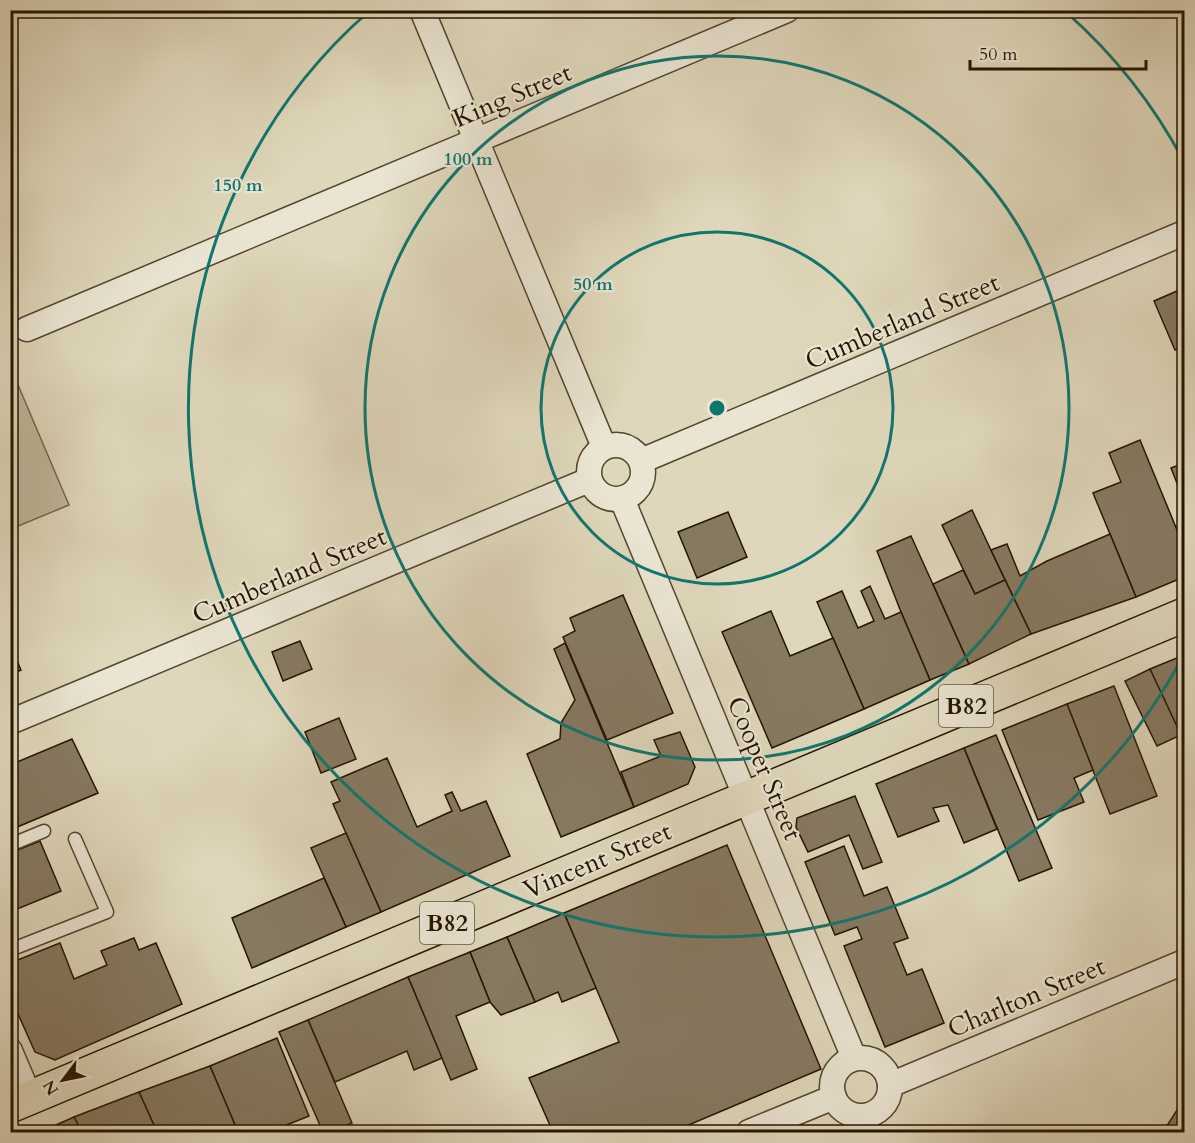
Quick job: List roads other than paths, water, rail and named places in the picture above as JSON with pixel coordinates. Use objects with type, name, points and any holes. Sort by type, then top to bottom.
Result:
[{"type":"main road","name":"Vincent Street","points":[[20,1102],[1185,615]]},
{"type":"street","points":[[422,10],[604,447]]},
{"type":"street","name":"King Street","points":[[27,330],[787,10]]},
{"type":"street","name":"Cumberland Street","points":[[641,461],[1185,233]]},
{"type":"street","points":[[614,444],[625,446],[634,451],[641,461],[644,470],[639,486],[633,493],[622,499],[613,500],[603,497],[595,491],[589,480],[590,462],[595,454],[604,447],[614,444]]},
{"type":"street","name":"Cumberland Street","points":[[10,722],[589,480]]},
{"type":"street","name":"Cooper Street","points":[[622,499],[854,1058]]},
{"type":"street","name":"Charlton Street","points":[[890,1084],[1185,962]]},
{"type":"street","points":[[10,1051],[20,1102]]},
{"type":"street","points":[[854,1058],[871,1059],[878,1063],[888,1076],[890,1094],[876,1123],[865,1116],[849,1114],[837,1104],[834,1097],[832,1081],[835,1073],[840,1066],[854,1058]]},
{"type":"street","points":[[749,1132],[834,1097]]},
{"type":"lane","points":[[10,845],[44,831]]},
{"type":"lane","points":[[10,950],[108,912],[75,839]]}]
